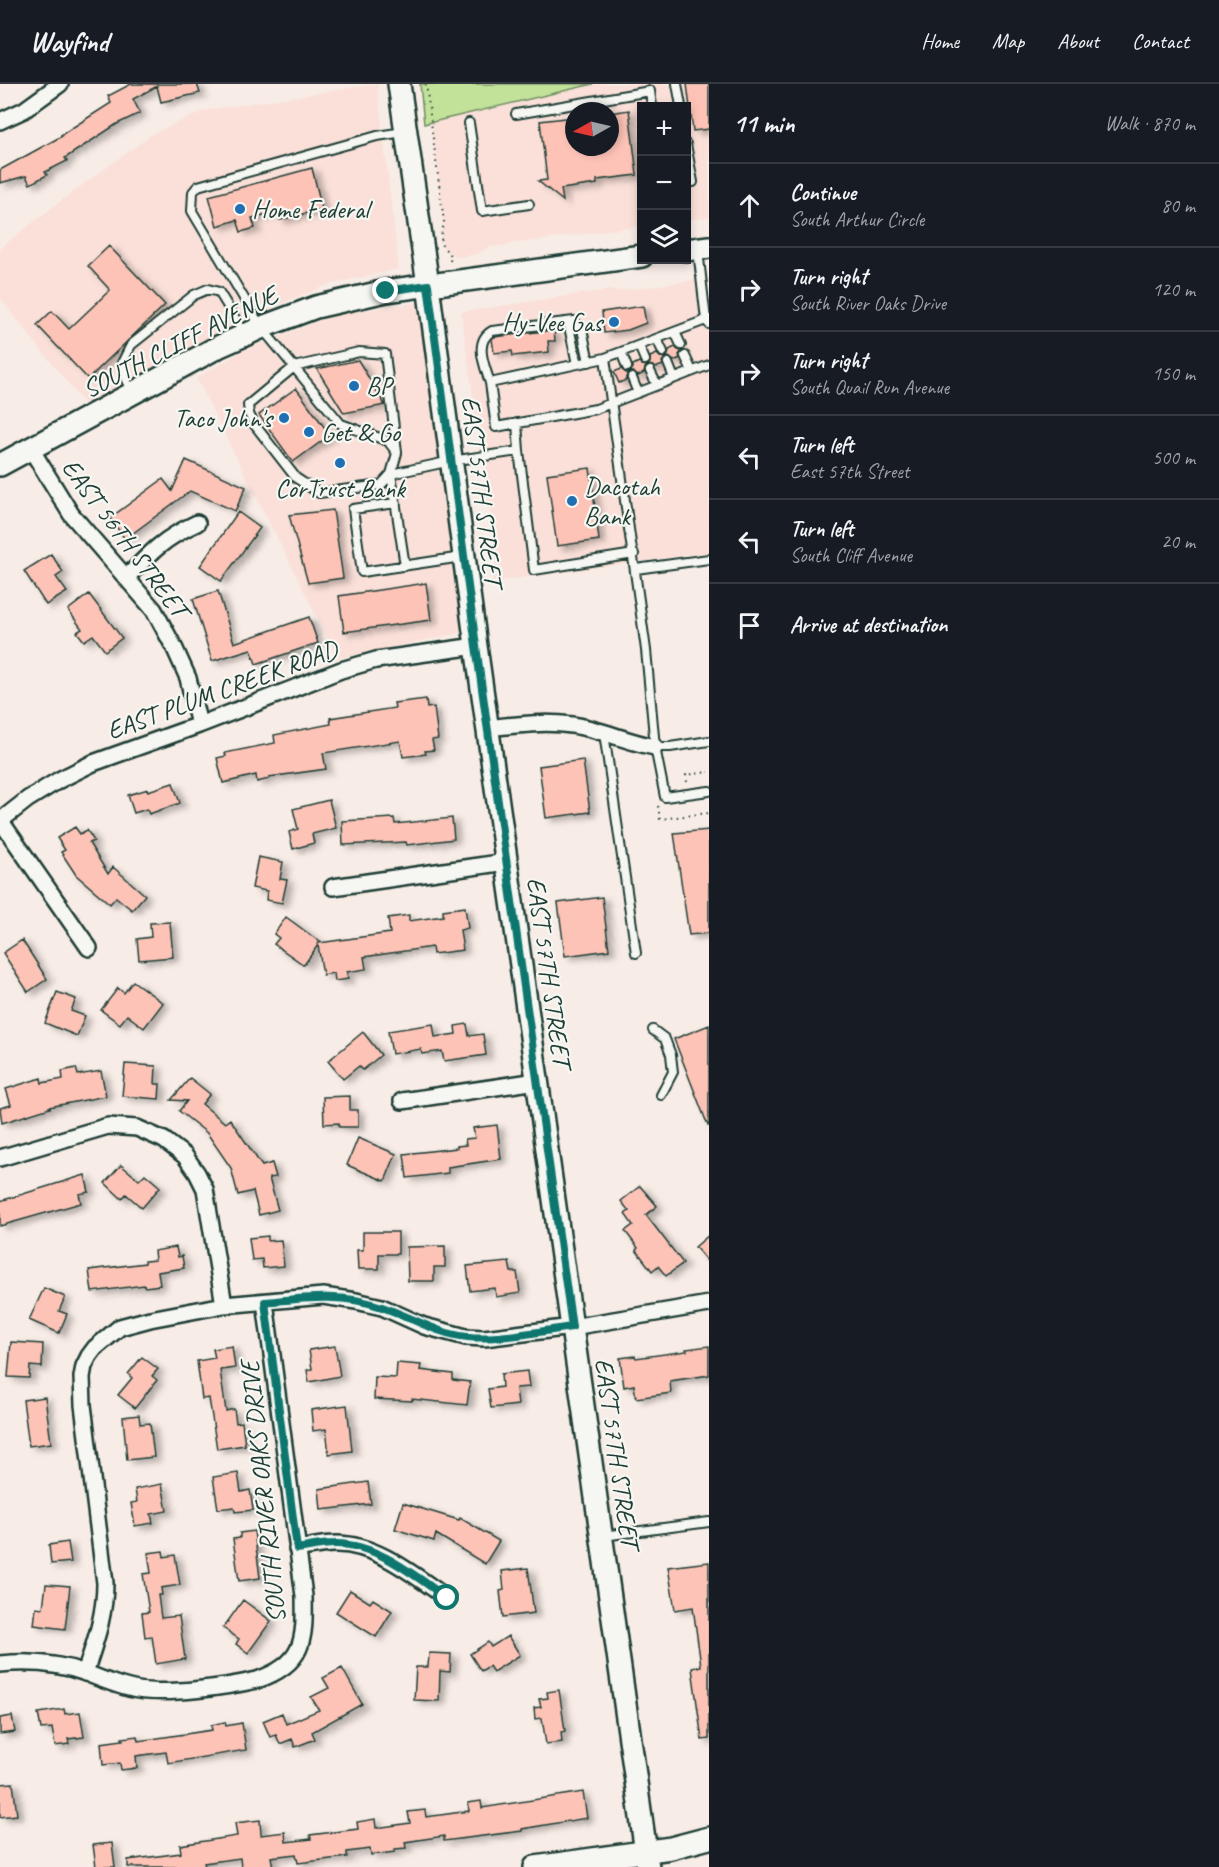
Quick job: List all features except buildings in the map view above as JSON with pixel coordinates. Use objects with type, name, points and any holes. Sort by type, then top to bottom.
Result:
[{"type":"main road","name":"EAST 57TH STREET","points":[[399,84],[646,1859]]},
{"type":"main road","name":"SOUTH CLIFF AVENUE","points":[[0,465],[218,347],[288,316],[338,301],[428,285],[637,257]]},
{"type":"main road","points":[[535,1867],[646,1859],[709,1838]]},
{"type":"street","points":[[1,117],[24,111],[60,84]]},
{"type":"street","name":"EAST 56TH STREET","points":[[31,449],[71,514],[153,610],[188,678],[199,725]]},
{"type":"street","points":[[126,578],[160,544],[179,531],[197,523]]},
{"type":"street","name":"EAST PLUM CREEK ROAD","points":[[0,820],[59,780],[93,763],[356,665],[394,657],[476,646]]},
{"type":"street","points":[[487,728],[547,724],[572,725],[655,747]]},
{"type":"street","points":[[0,820],[89,948]]},
{"type":"street","points":[[333,887],[506,862]]},
{"type":"street","points":[[402,1101],[537,1081]]},
{"type":"street","points":[[0,1158],[108,1126],[136,1128],[164,1140],[185,1156],[205,1189],[224,1305]]},
{"type":"street","points":[[85,1673],[100,1626],[105,1603],[105,1583],[83,1405],[82,1377],[84,1366],[95,1348],[120,1327],[224,1305],[323,1296],[382,1307],[424,1326],[466,1337],[484,1338],[572,1327],[709,1304]]},
{"type":"street","name":"SOUTH RIVER OAKS DRIVE","points":[[0,1664],[44,1663],[85,1673],[111,1684],[140,1690],[171,1692],[246,1683],[270,1676],[294,1657],[303,1639],[304,1596],[265,1302]]},
{"type":"street","points":[[297,1549],[335,1544],[359,1548],[392,1562],[447,1598]]},
{"type":"lane","points":[[677,84],[680,102]]},
{"type":"lane","points":[[516,114],[650,91],[651,102]]},
{"type":"lane","points":[[469,123],[482,211],[529,204]]},
{"type":"lane","points":[[253,331],[192,211],[193,192],[198,186],[377,136],[405,131]]},
{"type":"lane","points":[[689,156],[693,182]]},
{"type":"lane","points":[[490,383],[605,358],[708,321],[698,249]]},
{"type":"lane","points":[[132,394],[123,373],[122,363],[131,345],[166,315],[201,291],[208,289],[219,292],[253,331],[294,367],[341,424],[388,441],[397,453]]},
{"type":"lane","points":[[589,362],[582,329],[574,321],[492,331],[486,335],[482,343],[482,355],[490,383],[496,427],[596,409],[709,365]]},
{"type":"lane","points":[[568,322],[577,364]]},
{"type":"lane","points":[[675,332],[681,345]]},
{"type":"lane","points":[[657,339],[663,352]]},
{"type":"lane","points":[[639,346],[645,360]]},
{"type":"lane","points":[[405,566],[391,474],[397,453],[385,354],[359,351],[294,367],[248,405],[254,424],[296,478],[319,493],[381,485],[391,474],[519,452]]},
{"type":"lane","points":[[621,352],[627,367]]},
{"type":"lane","points":[[686,356],[692,371]]},
{"type":"lane","points":[[605,358],[636,569],[655,747],[665,797],[709,791]]},
{"type":"lane","points":[[668,363],[674,378]]},
{"type":"lane","points":[[650,371],[657,385]]},
{"type":"lane","points":[[632,378],[638,393]]},
{"type":"lane","points":[[517,423],[534,570],[634,554]]},
{"type":"lane","points":[[396,503],[353,509],[363,572],[464,557]]},
{"type":"lane","points":[[636,569],[709,559]]},
{"type":"lane","points":[[604,732],[636,953]]},
{"type":"lane","points":[[655,747],[709,741]]},
{"type":"lane","points":[[653,1030],[665,1039],[671,1055],[673,1072],[661,1095]]},
{"type":"lane","points":[[602,1536],[709,1522]]},
{"type":"path","points":[[426,84],[444,222],[442,246],[449,253]]},
{"type":"shaded area","points":[[377,84],[399,269],[331,284],[289,300],[85,405],[0,298],[0,248],[154,133],[207,110]]},
{"type":"shaded area","points":[[590,84],[709,84],[709,217],[691,219],[691,102],[637,102],[637,227],[490,247],[477,254],[459,257],[449,253],[442,246],[444,222],[431,120]]},
{"type":"shaded area","points":[[709,278],[709,552],[492,582],[496,558],[461,312],[608,290],[619,291]]},
{"type":"shaded area","points":[[423,302],[465,632],[338,658],[196,378],[245,350],[337,314]]},
{"type":"green space","points":[[420,84],[593,84],[424,124]]},
{"type":"place","name":"Home Federal","points":[[240,209]]},
{"type":"place","name":"Hy-Vee Gas","points":[[614,322]]},
{"type":"place","name":"BP","points":[[354,386]]},
{"type":"place","name":"Taco John's","points":[[284,418]]},
{"type":"place","name":"Get & Go","points":[[309,432]]},
{"type":"place","name":"CorTrust Bank","points":[[340,463]]},
{"type":"place","name":"Dacotah Bank","points":[[572,501]]},
{"type":"route","points":[[386,291],[428,285],[476,646],[572,1327],[484,1338],[466,1337],[424,1326],[382,1307],[356,1301],[323,1296],[265,1302],[297,1549],[335,1544],[359,1548],[392,1562],[447,1598]]}]
